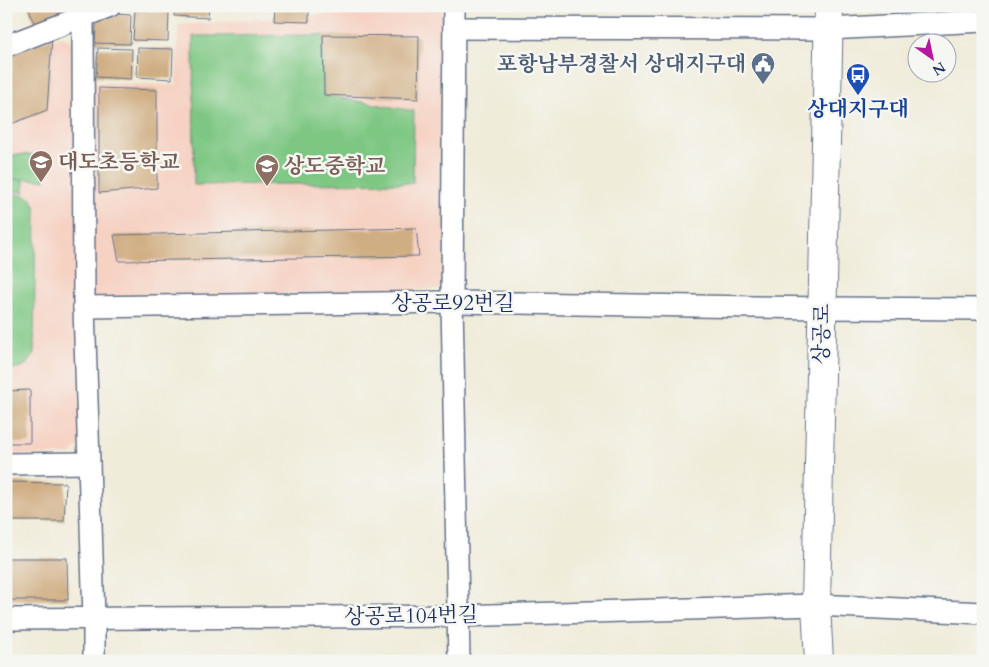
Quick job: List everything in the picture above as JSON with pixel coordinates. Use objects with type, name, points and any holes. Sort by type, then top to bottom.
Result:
[{"type":"main road","name":"상공로","points":[[819,661],[816,605],[828,18]]},
{"type":"street","points":[[6,46],[82,11],[110,6]]},
{"type":"street","points":[[454,6],[452,302],[459,661]]},
{"type":"street","points":[[82,11],[84,307],[94,661]]},
{"type":"street","points":[[454,28],[828,18],[983,21]]},
{"type":"street","name":"상공로92번길","points":[[84,307],[452,302],[983,309]]},
{"type":"street","points":[[6,464],[89,463]]},
{"type":"street","name":"상공로104번길","points":[[6,618],[458,616],[816,605],[983,613]]},
{"type":"shaded area","name":"상도중학교","points":[[442,6],[448,289],[84,299],[92,83],[176,85],[178,25]]},
{"type":"shaded area","name":"대도초등학교","points":[[62,36],[74,43],[80,445],[70,455],[6,455],[6,55]]},
{"type":"green space","points":[[323,35],[324,95],[414,111],[413,183],[194,185],[193,36]]},
{"type":"green space","points":[[46,154],[45,180],[13,179],[24,180],[24,192],[6,191],[6,155],[11,155],[12,165],[12,155]]},
{"type":"green space","points":[[6,194],[29,197],[36,210],[34,353],[29,362],[23,366],[6,369]]},
{"type":"building","points":[[28,6],[69,6],[70,10],[35,25]]},
{"type":"building","points":[[174,6],[209,6],[208,18],[174,16]]},
{"type":"building","points":[[275,6],[309,6],[309,22],[274,21]]},
{"type":"building","points":[[357,6],[391,6],[391,11],[357,10]]},
{"type":"building","points":[[401,6],[435,6],[435,10],[400,8]]},
{"type":"building","points":[[135,10],[169,11],[168,41],[133,40]]},
{"type":"building","points":[[97,13],[131,15],[130,44],[95,43]]},
{"type":"building","points":[[323,35],[419,36],[418,99],[324,95]]},
{"type":"building","points":[[52,38],[47,110],[6,126],[6,55]]},
{"type":"building","points":[[98,48],[132,49],[131,79],[96,77]]},
{"type":"building","points":[[138,48],[173,49],[172,79],[137,77]]},
{"type":"building","points":[[99,88],[157,90],[157,188],[99,193]]},
{"type":"building","points":[[416,228],[419,256],[119,261],[114,235]]},
{"type":"building","points":[[30,390],[30,443],[6,443],[6,391]]},
{"type":"building","points":[[6,482],[66,483],[64,521],[6,521]]},
{"type":"building","points":[[6,558],[67,558],[68,600],[6,600]]},
{"type":"place","name":"포항남부경찰서 상대지구대","points":[[763,85]]},
{"type":"place","name":"상대지구대","points":[[858,96]]},
{"type":"place","name":"대도초등학교","points":[[41,183]]},
{"type":"place","name":"상도중학교","points":[[267,187]]}]
